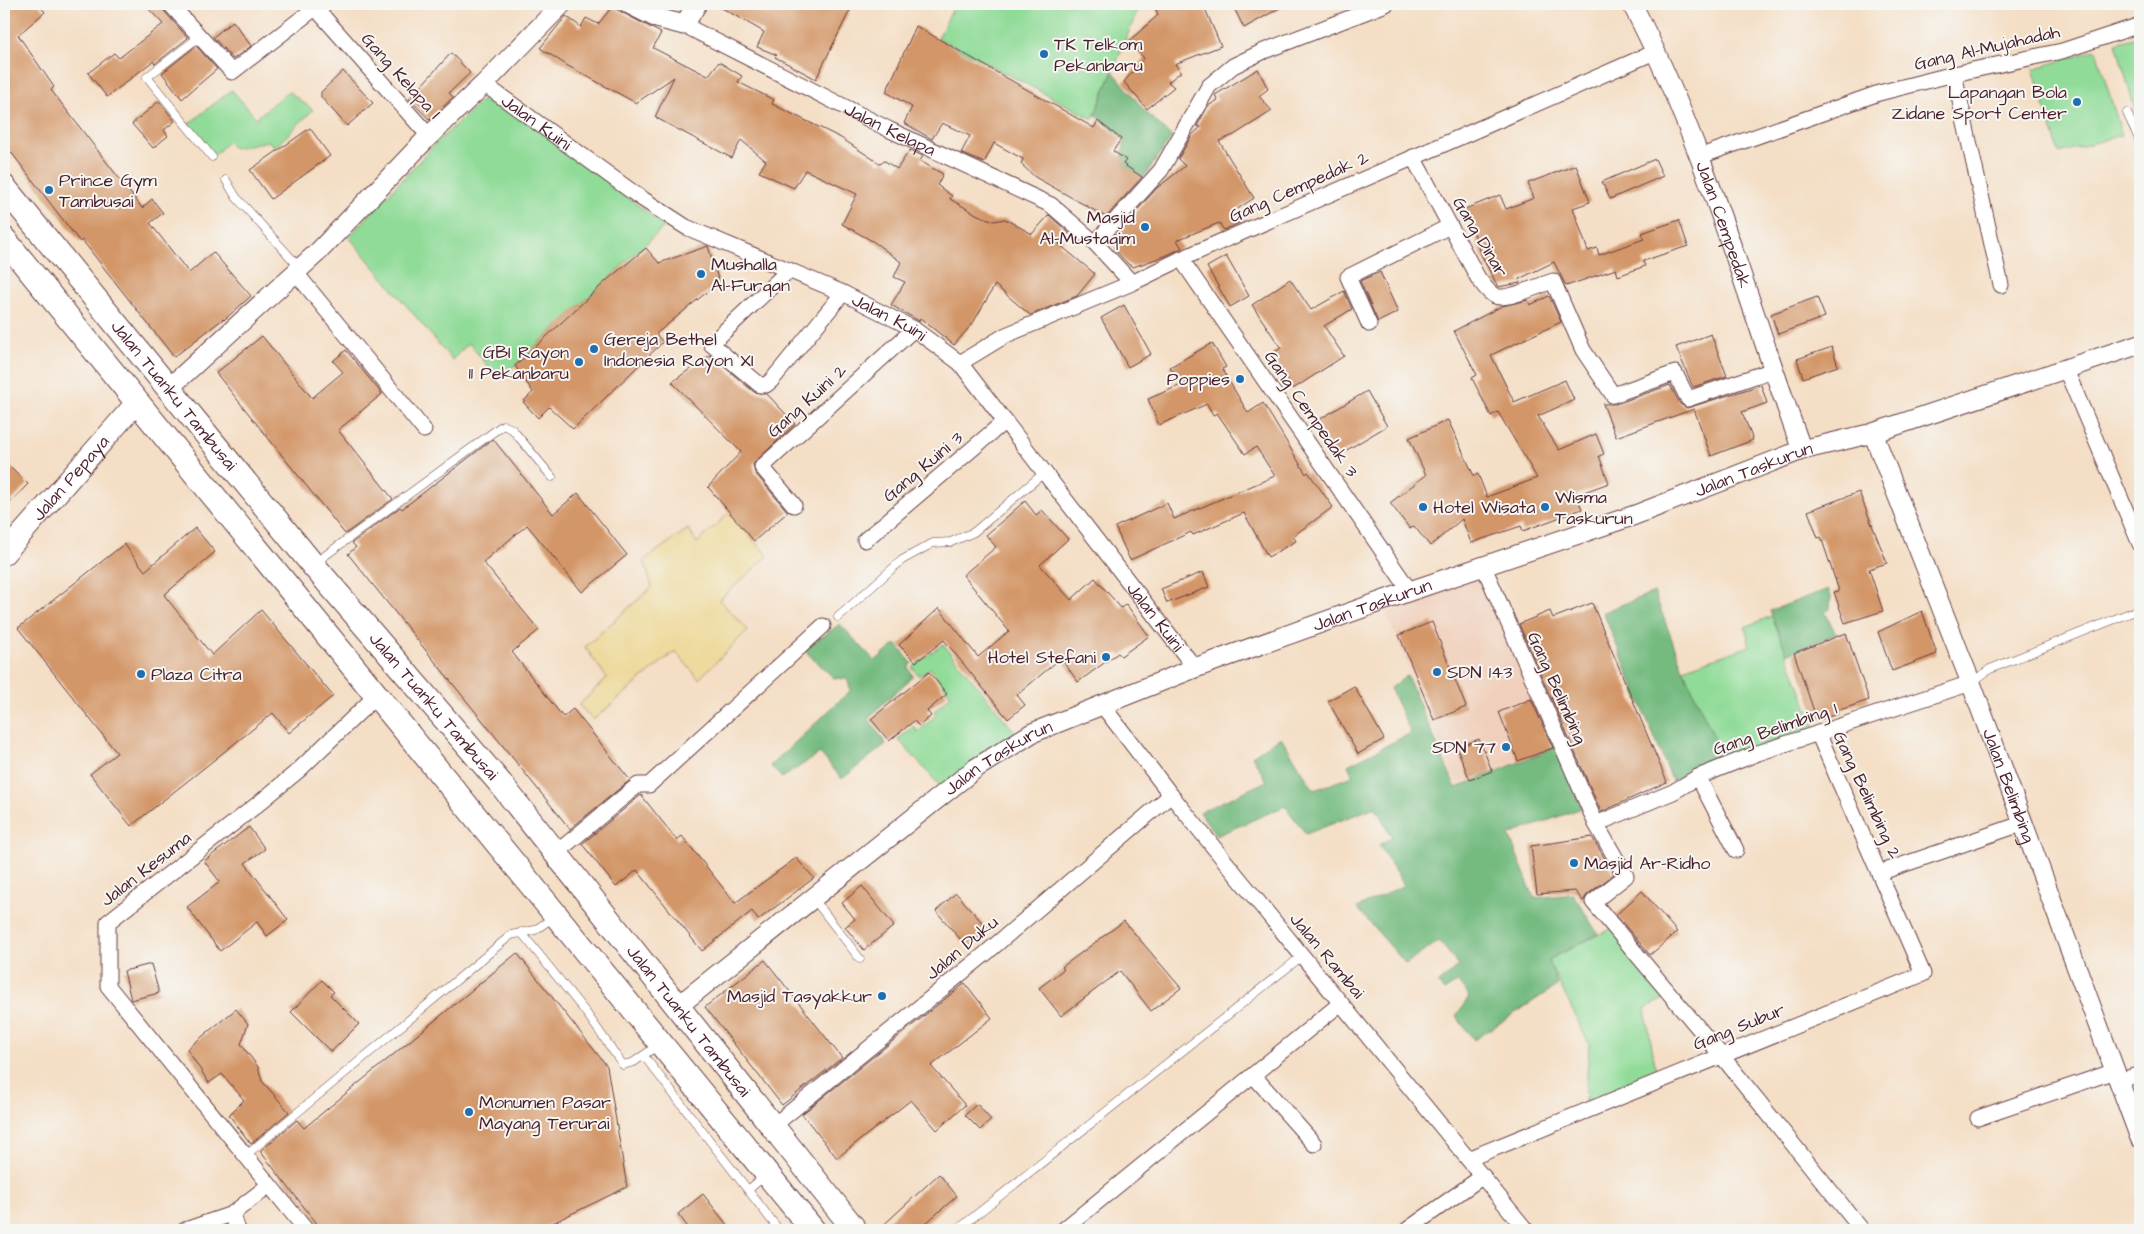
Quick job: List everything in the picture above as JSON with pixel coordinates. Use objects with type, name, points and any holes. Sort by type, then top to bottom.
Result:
[{"type":"main road","name":"Jalan Tuanku Tambusai","points":[[4,187],[313,564],[500,783],[855,1230]]},
{"type":"main road","name":"Jalan Tuanku Tambusai","points":[[4,239],[556,915],[652,1049],[767,1174],[813,1230]]},
{"type":"main road","name":"Jalan Pepaya","points":[[4,554],[137,402]]},
{"type":"street","name":"Gang Kelapa I","points":[[170,4],[232,72],[314,6],[430,136]]},
{"type":"street","name":"Jalan Kuini","points":[[169,388],[299,271],[562,4]]},
{"type":"street","name":"Jalan Kelapa","points":[[629,4],[657,18],[684,25],[890,130],[1051,205],[1095,243],[1132,283]]},
{"type":"street","points":[[684,25],[697,4]]},
{"type":"street","points":[[1095,243],[1161,170],[1209,86],[1233,66],[1264,51],[1386,4]]},
{"type":"street","name":"Jalan Cempedak","points":[[1632,4],[1657,51],[1701,156],[1802,450]]},
{"type":"street","name":"Gang Al-Mujahadah","points":[[1701,156],[1879,93],[1954,74],[2062,51],[2140,25]]},
{"type":"street","name":"Gang Cempedak 2","points":[[960,363],[1006,335],[1132,283],[1180,259],[1657,51]]},
{"type":"street","points":[[1954,74],[2001,285]]},
{"type":"street","name":"Jalan Kuini","points":[[484,84],[638,196],[686,227],[843,293],[914,329],[960,363],[1194,668]]},
{"type":"street","name":"Gang Dinar","points":[[1412,157],[1478,278],[1489,292],[1496,297],[1508,296],[1553,281],[1583,350],[1613,395],[1675,373],[1688,399],[1773,370]]},
{"type":"street","points":[[1369,324],[1348,277],[1450,226]]},
{"type":"street","name":"Gang Cempedak 3","points":[[1180,259],[1410,591]]},
{"type":"street","points":[[789,270],[711,344],[760,385],[766,385],[772,380],[843,293]]},
{"type":"street","points":[[299,271],[424,430]]},
{"type":"street","name":"Gang Kuini 2","points":[[794,505],[762,468],[914,329]]},
{"type":"street","name":"Jalan Taskurun","points":[[678,1006],[976,768],[1032,733],[1194,668],[1410,591],[1635,515],[1802,450],[1873,433],[2140,344]]},
{"type":"street","points":[[2066,370],[2135,518],[2140,544]]},
{"type":"street","name":"Gang Kuini 3","points":[[865,540],[1005,421]]},
{"type":"street","name":"Jalan Belimbing","points":[[1873,433],[1971,683],[2140,1138]]},
{"type":"street","name":"Gang Belimbing","points":[[1484,567],[1596,824],[1626,876],[1592,902],[1721,1055]]},
{"type":"street","points":[[556,853],[638,785],[649,785],[823,626]]},
{"type":"street","name":"Gang Belimbing 1","points":[[1596,824],[1673,792],[1698,777],[1758,752],[1971,683]]},
{"type":"street","name":"Jalan Kesuma","points":[[306,1230],[108,986],[108,922],[299,770],[377,695]]},
{"type":"street","name":"Jalan Rambai","points":[[1102,704],[1171,795],[1526,1230]]},
{"type":"street","name":"Gang Belimbing 2","points":[[1818,733],[1879,873],[2024,823]]},
{"type":"street","points":[[1698,777],[1736,850]]},
{"type":"street","name":"Jalan Duku","points":[[773,1126],[985,954],[1171,795]]},
{"type":"street","name":"Gang Subur","points":[[1468,1159],[1923,974],[1879,873]]},
{"type":"street","points":[[1063,1230],[1341,1002]]},
{"type":"street","points":[[1721,1055],[1862,1230]]},
{"type":"street","points":[[1978,1118],[2117,1076],[2140,1074]]},
{"type":"street","points":[[1253,1075],[1314,1144]]},
{"type":"street","points":[[1407,1230],[1482,1176]]},
{"type":"street","points":[[185,1230],[232,1214],[269,1185]]},
{"type":"street","points":[[232,1214],[238,1230]]},
{"type":"lane","points":[[199,37],[147,77],[212,157]]},
{"type":"lane","points":[[2127,113],[2140,141]]},
{"type":"lane","points":[[226,180],[236,197],[299,271]]},
{"type":"lane","points":[[313,564],[503,425],[512,429],[552,477]]},
{"type":"lane","points":[[838,617],[902,560],[933,544],[951,542],[974,532],[1045,472]]},
{"type":"lane","points":[[1971,683],[1990,669],[2140,610]]},
{"type":"lane","points":[[813,898],[860,958]]},
{"type":"lane","points":[[245,1156],[511,935],[534,930],[556,915]]},
{"type":"lane","points":[[521,932],[586,1014],[623,1065],[634,1062],[652,1049],[748,1190],[779,1230]]},
{"type":"lane","points":[[957,1230],[1302,956]]},
{"type":"lane","points":[[748,1190],[767,1174]]},
{"type":"shaded area","points":[[1483,575],[1549,749],[1457,784],[1386,613]]},
{"type":"green space","name":"TK Telkom Pekanbaru","points":[[955,4],[1132,4],[1139,7],[1093,119],[938,38]]},
{"type":"green space","points":[[2140,36],[2140,128],[2116,43]]},
{"type":"green space","name":"Lapangan Bola Zidane Sport Center","points":[[2096,50],[2122,135],[2059,153],[2033,69]]},
{"type":"green space","points":[[1113,71],[1144,110],[1172,137],[1143,178],[1123,164],[1126,160],[1122,157],[1125,140],[1095,114]]},
{"type":"green space","points":[[232,90],[256,118],[288,91],[313,110],[275,147],[268,141],[234,148],[228,142],[212,157],[187,125]]},
{"type":"green space","points":[[491,92],[665,226],[499,380],[469,343],[452,360],[349,237],[436,143]]},
{"type":"green space","points":[[1828,589],[1831,597],[1830,609],[1825,612],[1836,634],[1787,654],[1770,611]]},
{"type":"green space","points":[[1654,592],[1683,669],[1724,759],[1672,780],[1603,612]]},
{"type":"green space","points":[[1772,616],[1815,727],[1724,759],[1683,669],[1750,646],[1745,627]]},
{"type":"green space","points":[[840,624],[875,661],[896,644],[912,663],[908,667],[913,676],[868,718],[886,744],[842,779],[820,753],[782,778],[770,766],[851,690],[847,679],[834,678],[804,650]]},
{"type":"green space","points":[[943,644],[1015,732],[941,787],[898,739],[914,726],[918,732],[936,715],[934,711],[951,695],[930,668],[919,676],[912,667]]},
{"type":"green space","points":[[1407,676],[1456,788],[1556,747],[1582,808],[1509,835],[1534,898],[1573,894],[1598,934],[1548,960],[1558,985],[1474,1040],[1456,1016],[1469,997],[1458,982],[1444,991],[1438,983],[1459,966],[1439,941],[1406,964],[1357,908],[1404,885],[1379,845],[1392,837],[1375,807],[1306,834],[1285,806],[1216,836],[1200,812],[1267,781],[1252,756],[1281,737],[1314,790],[1353,776],[1348,765],[1411,733],[1390,688]]},
{"type":"green space","points":[[1614,927],[1671,995],[1645,1009],[1656,1070],[1585,1103],[1589,1044],[1548,960]]},
{"type":"sand","points":[[729,513],[768,556],[719,600],[748,630],[699,679],[675,651],[593,720],[579,705],[607,678],[585,647],[652,587],[644,560],[688,529],[697,543]]},
{"type":"building","points":[[4,4],[38,4],[45,12],[18,35],[54,87],[51,90],[142,208],[152,199],[163,213],[150,223],[189,273],[213,252],[251,296],[224,320],[174,357],[82,240],[80,242],[4,143]]},
{"type":"building","points":[[144,4],[161,4],[163,10],[188,38],[155,64],[153,61],[107,97],[88,73],[114,53],[119,58],[163,24]]},
{"type":"building","points":[[715,4],[853,4],[816,79],[775,57],[777,55],[757,47],[764,32]]},
{"type":"building","points":[[1167,4],[1203,4],[1221,46],[1175,64],[1181,72],[1168,82],[1174,87],[1147,109],[1124,82],[1144,58],[1128,42],[1158,15],[1156,10]]},
{"type":"building","points":[[1232,4],[1287,4],[1244,28]]},
{"type":"building","points":[[612,7],[661,33],[653,48],[708,76],[719,62],[742,76],[738,82],[774,100],[772,104],[841,138],[879,163],[885,161],[897,169],[910,150],[923,156],[920,161],[943,174],[937,185],[952,196],[950,199],[978,215],[994,221],[1005,219],[1032,234],[1049,215],[1069,233],[1059,244],[1095,274],[1077,296],[1030,315],[995,285],[973,323],[954,345],[920,318],[919,321],[891,305],[905,282],[894,277],[901,262],[874,242],[842,224],[857,194],[805,170],[794,188],[759,172],[766,161],[741,140],[732,158],[655,117],[674,77],[636,103],[568,66],[540,48],[566,16],[581,27],[586,18],[598,24]]},
{"type":"building","points":[[233,21],[251,46],[233,59],[213,37]]},
{"type":"building","points":[[916,26],[1094,128],[1098,121],[1121,139],[1113,151],[1126,160],[1123,164],[1142,177],[1106,217],[1035,177],[1021,164],[1023,159],[994,143],[984,163],[961,153],[970,136],[942,123],[932,139],[904,123],[912,107],[886,92]]},
{"type":"building","points":[[196,46],[217,69],[182,99],[162,73]]},
{"type":"building","points":[[451,53],[470,73],[449,93],[453,97],[430,120],[409,99]]},
{"type":"building","points":[[1258,69],[1268,89],[1259,96],[1272,111],[1234,135],[1219,141],[1254,198],[1236,210],[1243,221],[1224,230],[1219,223],[1177,240],[1182,248],[1165,256],[1133,267],[1128,264],[1115,250],[1117,233],[1157,188],[1185,166],[1178,159],[1192,135],[1201,127],[1197,126],[1208,106],[1218,100],[1215,95]]},
{"type":"building","points":[[343,71],[373,103],[347,126],[321,97],[321,92]]},
{"type":"building","points":[[159,101],[175,121],[164,130],[168,136],[153,148],[132,124]]},
{"type":"building","points":[[310,128],[330,156],[271,199],[250,170]]},
{"type":"building","points":[[1655,159],[1663,176],[1610,199],[1602,182]]},
{"type":"building","points":[[1576,165],[1590,202],[1573,208],[1588,251],[1597,248],[1599,255],[1644,239],[1642,233],[1679,220],[1688,246],[1643,261],[1645,266],[1618,276],[1616,269],[1566,286],[1554,262],[1519,279],[1520,283],[1498,287],[1483,258],[1465,209],[1500,195],[1506,209],[1534,198],[1528,183]]},
{"type":"building","name":"Gereja Bethel Indonesia Rayon XI","points":[[708,246],[719,282],[656,334],[663,342],[573,429],[549,407],[538,418],[523,402],[533,392],[515,366],[607,280],[646,248],[659,263]]},
{"type":"building","points":[[1226,256],[1249,296],[1230,307],[1207,267]]},
{"type":"building","points":[[1380,272],[1398,312],[1378,322],[1360,281]]},
{"type":"building","points":[[1290,279],[1311,310],[1344,291],[1352,309],[1324,326],[1344,356],[1293,389],[1271,354],[1281,348],[1252,305]]},
{"type":"building","points":[[1549,296],[1561,322],[1491,355],[1514,402],[1565,380],[1574,400],[1538,416],[1559,450],[1596,434],[1604,454],[1599,456],[1609,483],[1576,495],[1582,509],[1523,531],[1521,526],[1471,543],[1462,519],[1430,546],[1414,526],[1410,529],[1390,503],[1426,475],[1409,438],[1448,420],[1474,476],[1478,474],[1487,497],[1537,478],[1498,412],[1491,416],[1472,378],[1477,375],[1454,331],[1502,306],[1528,300],[1530,305]]},
{"type":"building","points":[[1817,297],[1825,317],[1778,334],[1771,314]]},
{"type":"building","points":[[1124,305],[1151,354],[1128,367],[1101,318]]},
{"type":"building","points":[[1711,334],[1727,376],[1693,387],[1676,347]]},
{"type":"building","points":[[262,336],[312,398],[343,372],[333,361],[346,350],[382,394],[338,430],[393,499],[345,534],[216,373]]},
{"type":"building","points":[[1212,343],[1226,367],[1222,369],[1248,413],[1263,403],[1306,474],[1308,472],[1333,507],[1293,536],[1296,541],[1268,557],[1244,513],[1193,535],[1191,532],[1130,560],[1115,527],[1167,503],[1174,519],[1275,476],[1256,447],[1245,454],[1217,413],[1213,415],[1207,404],[1159,425],[1148,399],[1181,385],[1170,367]]},
{"type":"building","points":[[1832,347],[1838,366],[1803,378],[1797,359]]},
{"type":"building","points":[[710,355],[754,392],[767,394],[795,424],[753,464],[755,473],[788,512],[754,541],[708,487],[741,452],[672,382]]},
{"type":"building","points":[[1670,385],[1680,404],[1687,408],[1761,385],[1767,403],[1742,412],[1753,440],[1711,456],[1694,409],[1616,437],[1603,404],[1616,404]]},
{"type":"building","points":[[1367,391],[1387,426],[1335,457],[1315,422]]},
{"type":"building","points":[[493,439],[553,514],[578,493],[627,555],[582,592],[527,525],[483,562],[539,630],[512,652],[563,717],[573,709],[630,780],[570,829],[348,554],[356,547],[352,543],[400,507],[402,509]]},
{"type":"building","points":[[4,460],[28,484],[4,509]]},
{"type":"building","points":[[1859,492],[1887,563],[1869,569],[1883,611],[1845,623],[1834,592],[1839,591],[1821,537],[1818,538],[1808,511]]},
{"type":"building","points":[[1025,501],[1036,515],[1042,510],[1068,539],[1040,565],[1071,600],[1095,578],[1121,608],[1126,604],[1149,636],[1121,656],[1118,653],[1078,682],[1061,658],[1017,695],[1025,705],[1008,719],[944,640],[916,662],[899,645],[939,608],[978,657],[1009,631],[963,575],[996,547],[986,535]]},
{"type":"building","name":"Plaza Citra","points":[[195,528],[215,552],[164,595],[212,655],[261,610],[333,696],[289,733],[273,713],[131,826],[90,774],[117,753],[18,628],[124,544],[145,571]]},
{"type":"building","points":[[1203,572],[1209,587],[1167,603],[1161,589]]},
{"type":"building","points":[[1592,603],[1667,782],[1601,812],[1519,624],[1550,611],[1553,618]]},
{"type":"building","points":[[1922,611],[1937,654],[1892,671],[1878,632]]},
{"type":"building","points":[[1432,622],[1466,707],[1434,720],[1399,635]]},
{"type":"building","points":[[1846,633],[1869,700],[1837,711],[1838,714],[1817,720],[1794,653]]},
{"type":"building","points":[[929,672],[947,694],[927,711],[931,716],[919,726],[914,721],[889,741],[871,719]]},
{"type":"building","points":[[1354,686],[1384,739],[1358,754],[1328,701]]},
{"type":"building","points":[[1531,699],[1553,748],[1518,761],[1499,712]]},
{"type":"building","points":[[1479,739],[1492,771],[1470,780],[1457,748]]},
{"type":"building","points":[[641,795],[677,840],[682,836],[735,903],[796,858],[814,878],[758,920],[752,911],[702,951],[637,870],[616,887],[582,844]]},
{"type":"building","points":[[249,827],[265,849],[245,863],[288,920],[267,936],[257,922],[220,951],[187,907],[220,882],[204,861]]},
{"type":"building","name":"Masjid Ar-Ridho","points":[[1592,837],[1614,874],[1587,895],[1583,901],[1575,891],[1537,894],[1531,846]]},
{"type":"building","points":[[862,886],[894,926],[864,950],[845,927],[855,919],[842,903]]},
{"type":"building","points":[[1642,891],[1677,932],[1650,955],[1616,915]]},
{"type":"building","points":[[956,893],[988,929],[967,947],[936,911]]},
{"type":"building","points":[[1124,921],[1181,988],[1151,1011],[1120,971],[1061,1016],[1039,988],[1064,969],[1062,967]]},
{"type":"building","name":"Monumen Pasar Mayang Terurai","points":[[517,953],[607,1066],[627,1187],[538,1230],[322,1230],[260,1151],[297,1120],[304,1128]]},
{"type":"building","points":[[765,960],[842,1058],[782,1105],[705,1007]]},
{"type":"building","points":[[151,964],[159,993],[131,1000],[124,971]]},
{"type":"building","points":[[322,980],[334,992],[330,995],[359,1024],[331,1052],[291,1012]]},
{"type":"building","points":[[965,983],[992,1018],[931,1066],[965,1105],[937,1130],[911,1100],[837,1158],[802,1114]]},
{"type":"building","points":[[236,1009],[248,1024],[241,1044],[258,1067],[262,1081],[289,1112],[251,1144],[229,1115],[244,1100],[222,1074],[209,1083],[187,1049]]},
{"type":"building","points":[[977,1104],[991,1120],[980,1130],[965,1115]]},
{"type":"building","points":[[939,1174],[957,1196],[918,1230],[878,1230]]},
{"type":"building","points":[[703,1194],[731,1230],[690,1230],[678,1214]]},
{"type":"place","name":"TK Telkom Pekanbaru","points":[[1044,54]]},
{"type":"place","name":"Lapangan Bola Zidane Sport Center","points":[[2077,102]]},
{"type":"place","name":"Prince Gym Tambusai","points":[[49,190]]},
{"type":"place","name":"Masjid Al-Mustaqim","points":[[1145,227]]},
{"type":"place","name":"Mushalla Al-Furqan","points":[[701,274]]},
{"type":"place","name":"Gereja Bethel Indonesia Rayon XI","points":[[594,349]]},
{"type":"place","name":"GBI Rayon 11 Pekanbaru","points":[[579,362]]},
{"type":"place","name":"Poppies","points":[[1240,379]]},
{"type":"place","name":"Hotel Wisata","points":[[1423,507]]},
{"type":"place","name":"Wisma Taskurun","points":[[1545,507]]},
{"type":"place","name":"Hotel Stefani","points":[[1106,657]]},
{"type":"place","name":"SDN 143","points":[[1437,672]]},
{"type":"place","name":"Plaza Citra","points":[[141,674]]},
{"type":"place","name":"SDN 77","points":[[1506,747]]},
{"type":"place","name":"Masjid Ar-Ridho","points":[[1574,863]]},
{"type":"place","name":"Masjid Tasyakkur","points":[[882,996]]},
{"type":"place","name":"Monumen Pasar Mayang Terurai","points":[[469,1112]]}]
